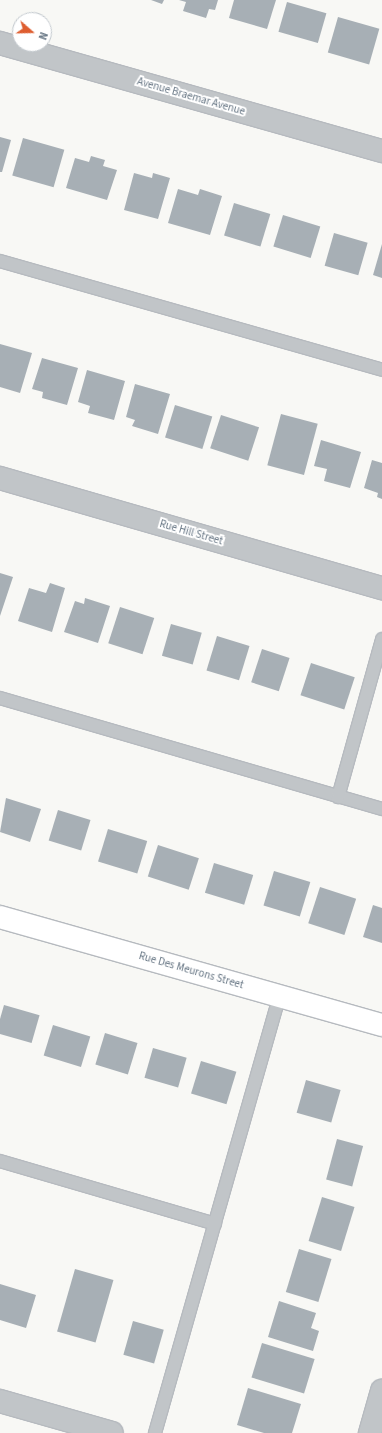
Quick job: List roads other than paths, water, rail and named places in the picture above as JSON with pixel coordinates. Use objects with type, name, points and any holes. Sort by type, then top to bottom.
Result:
[{"type":"street","name":"Avenue Braemar Avenue","points":[[0,43],[382,151]]},
{"type":"street","name":"Rue Hill Street","points":[[0,478],[382,588]]},
{"type":"street","name":"Rue Des Meurons Street","points":[[0,917],[382,1025]]},
{"type":"street","points":[[370,1433],[382,1391]]},
{"type":"street","points":[[0,1401],[112,1433]]},
{"type":"lane","points":[[0,261],[382,370]]},
{"type":"lane","points":[[338,796],[382,640]]},
{"type":"lane","points":[[0,698],[382,809]]},
{"type":"lane","points":[[155,1433],[279,997]]},
{"type":"lane","points":[[0,1161],[215,1224]]}]
